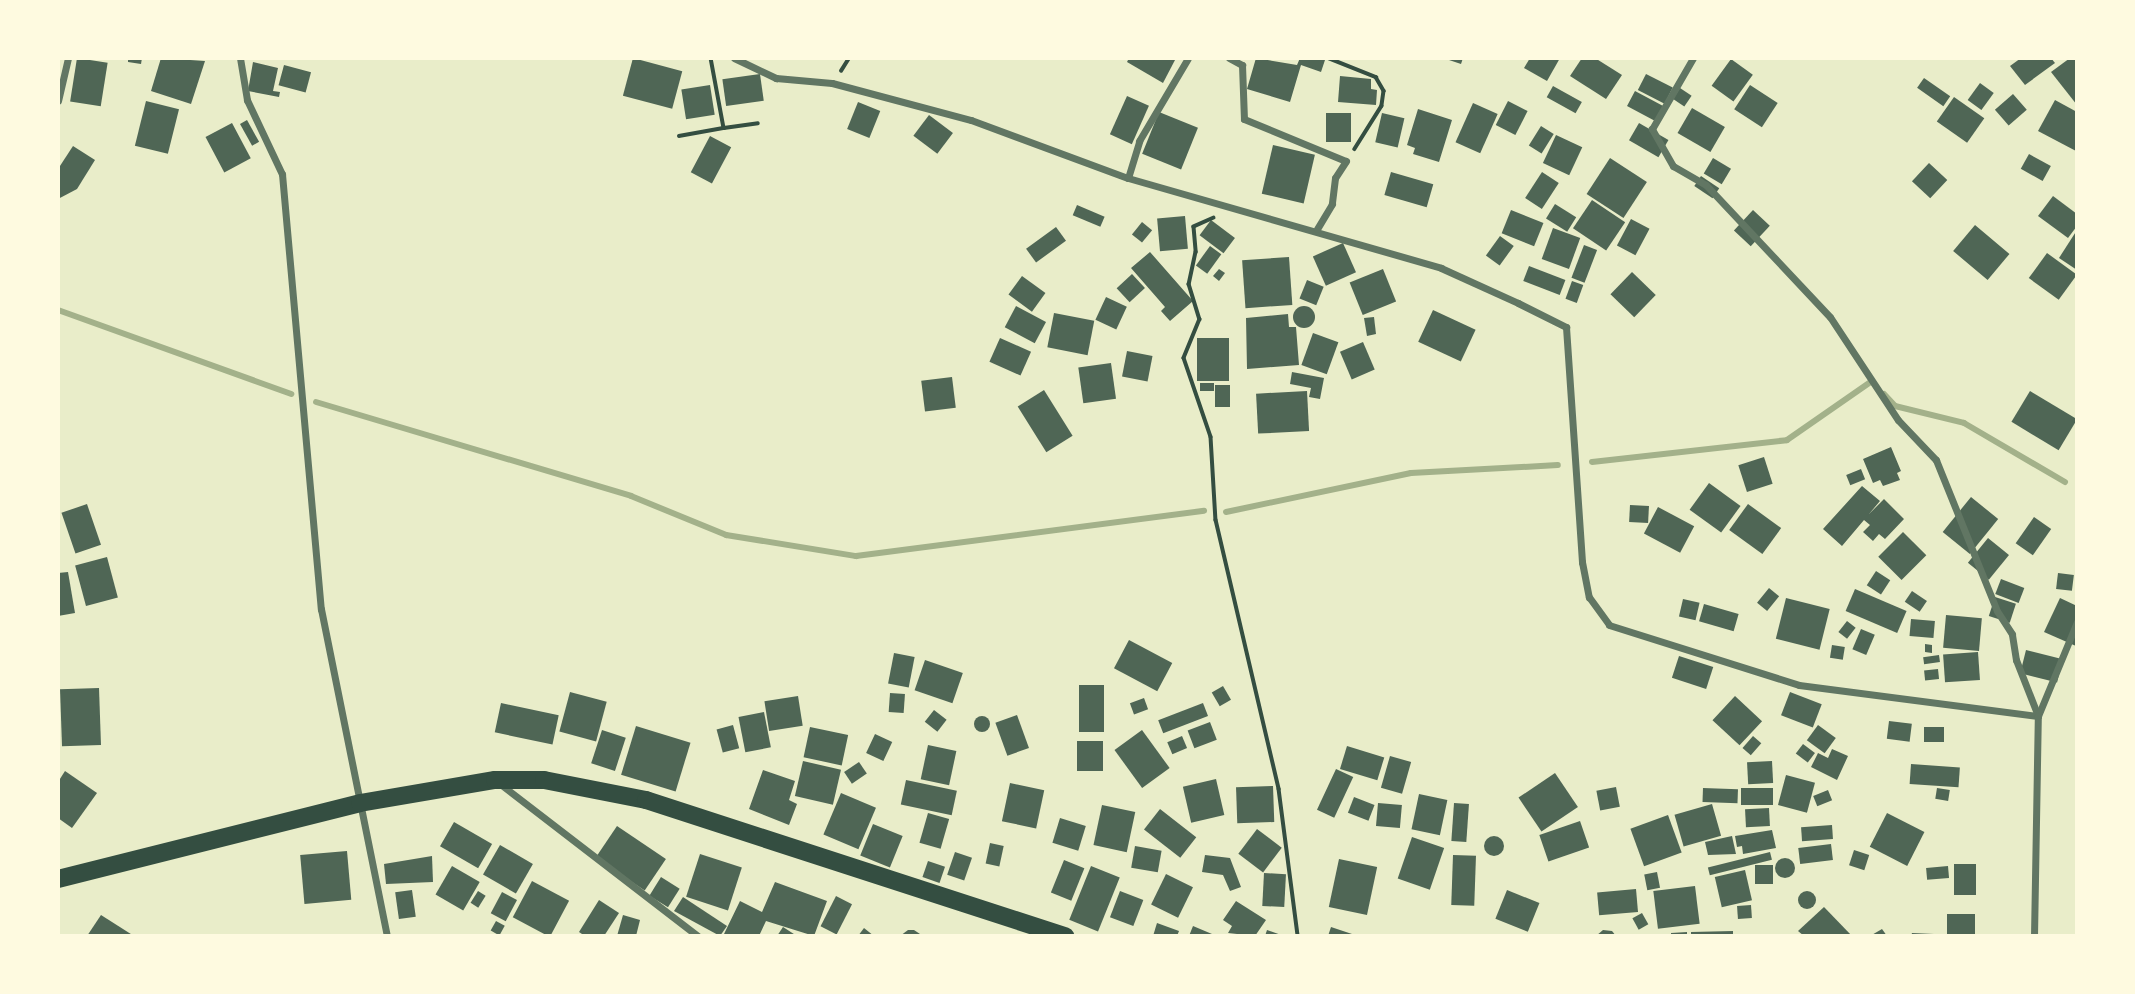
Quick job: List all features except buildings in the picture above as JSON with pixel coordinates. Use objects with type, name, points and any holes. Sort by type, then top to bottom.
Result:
[{"type":"main road","points":[[58,879],[360,803],[495,780],[544,780],[646,800],[1038,932],[1065,936]]},
{"type":"street","points":[[58,101],[68,58]]},
{"type":"street","points":[[240,58],[247,100],[282,174],[321,609],[387,936]]},
{"type":"street","points":[[734,58],[776,78],[832,83],[971,120],[1128,178],[1234,210],[1317,229],[1441,268],[1566,327],[1582,562],[1589,597],[1609,625],[1799,685],[2038,716]]},
{"type":"street","points":[[1128,178],[1139,141],[1188,58]]},
{"type":"street","points":[[1229,58],[1242,65],[1244,119],[1346,161],[1335,178],[1332,205],[1317,229]]},
{"type":"street","points":[[1693,58],[1652,129],[1673,166],[1706,185],[1830,317],[1898,420],[1936,460],[1997,611],[2012,634],[2016,660],[2038,716]]},
{"type":"street","points":[[2034,936],[2038,716],[2077,622]]},
{"type":"street","points":[[495,780],[698,936]]},
{"type":"path","points":[[711,58],[724,128]]},
{"type":"path","points":[[1328,58],[1377,77],[1384,91],[1382,106],[1346,161]]},
{"type":"path","points":[[679,136],[758,123]]},
{"type":"path","points":[[1234,210],[1194,227],[1196,252],[1189,284],[1200,319],[1184,358],[1211,438],[1216,520],[1279,789],[1298,936]]},
{"type":"waterway","points":[[58,310],[291,394]]},
{"type":"waterway","points":[[1592,462],[1787,440],[1872,381]]},
{"type":"waterway","points":[[1884,394],[1895,406],[1964,423],[2065,482]]},
{"type":"waterway","points":[[316,402],[631,496],[726,535],[856,556],[1204,511]]},
{"type":"waterway","points":[[1226,512],[1411,473],[1558,465]]}]
